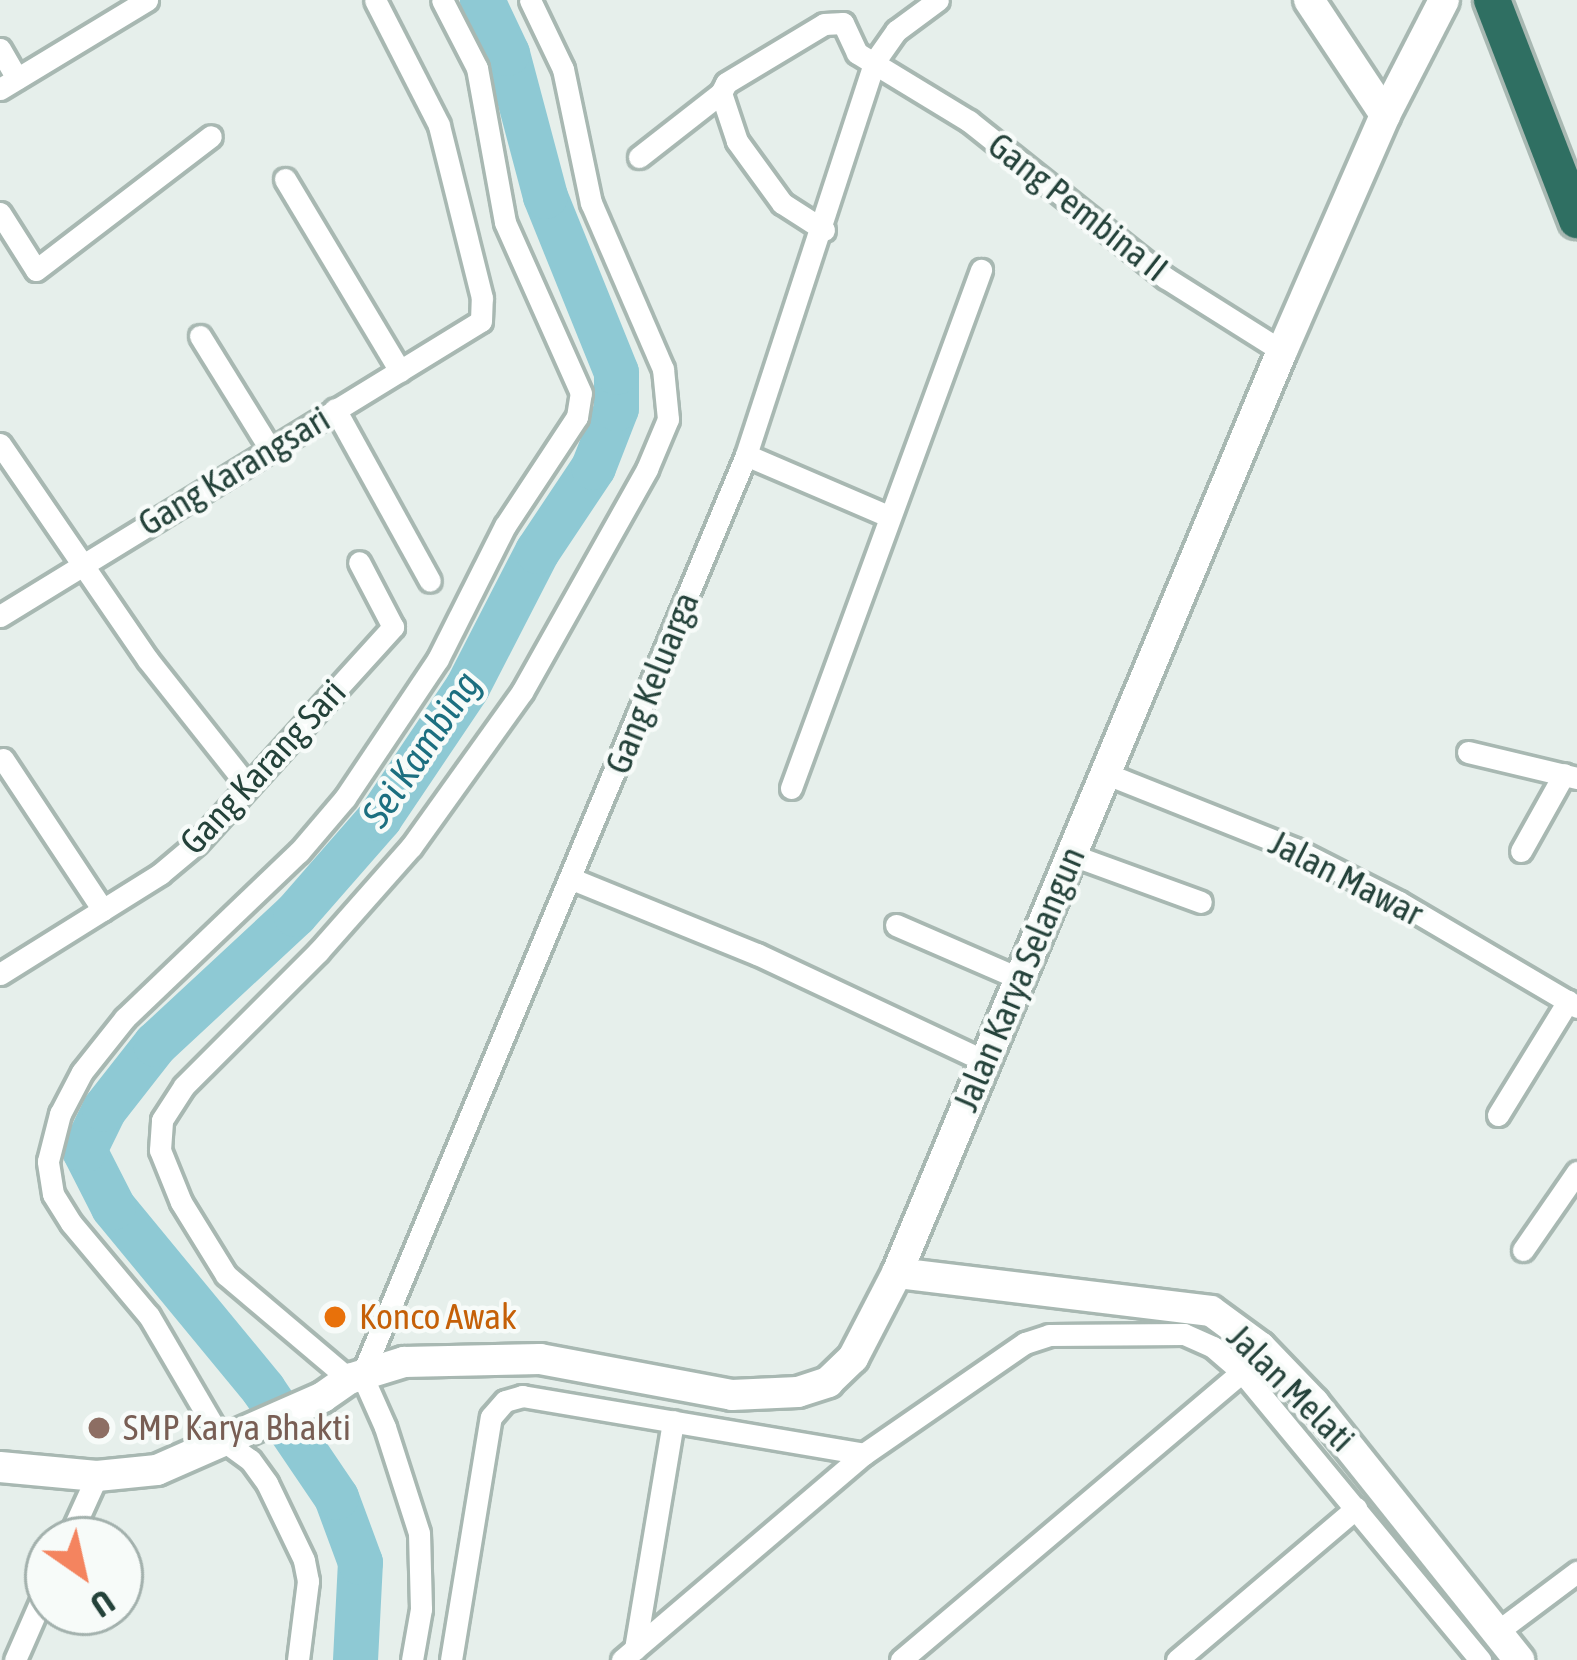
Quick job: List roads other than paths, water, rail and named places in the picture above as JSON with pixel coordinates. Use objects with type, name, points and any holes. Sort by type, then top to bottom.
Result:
[{"type":"highway","points":[[1492,0],[1577,220]]},
{"type":"main road","points":[[1309,0],[1385,115]]},
{"type":"main road","name":"Jalan Karya Selangun","points":[[0,1466],[97,1476],[157,1470],[225,1436],[323,1397],[355,1377],[404,1362],[540,1360],[732,1395],[797,1391],[828,1382],[853,1358],[897,1274],[1282,351],[1385,115],[1444,0]]},
{"type":"main road","name":"Jalan Melati","points":[[897,1274],[1211,1311],[1260,1347],[1314,1403],[1519,1660]]},
{"type":"street","points":[[0,49],[8,84],[147,0]]},
{"type":"street","name":"Gang Karangsari","points":[[0,616],[481,321],[482,298],[440,125],[375,0]]},
{"type":"street","points":[[298,1660],[308,1616],[304,1560],[267,1483],[225,1436],[149,1316],[96,1256],[53,1194],[49,1145],[82,1072],[125,1018],[299,852],[345,798],[438,659],[505,526],[577,417],[581,393],[505,222],[477,68],[442,0]]},
{"type":"street","points":[[412,1660],[421,1610],[418,1533],[385,1427],[355,1377],[226,1275],[181,1202],[160,1150],[162,1120],[184,1087],[319,952],[411,847],[521,692],[647,469],[668,419],[663,369],[591,203],[563,69],[530,0]]},
{"type":"street","name":"Gang Keluarga","points":[[355,1377],[572,879],[746,455],[824,230],[875,61],[896,31],[938,0]]},
{"type":"street","name":"Gang Pembina II","points":[[721,93],[726,83],[824,24],[843,23],[856,52],[969,121],[1166,278],[1282,351]]},
{"type":"street","points":[[639,158],[721,93],[737,141],[782,203],[824,230]]},
{"type":"street","points":[[0,213],[36,270],[211,136]]},
{"type":"street","points":[[285,179],[400,370]]},
{"type":"street","points":[[791,788],[982,269]]},
{"type":"street","points":[[200,336],[270,449]]},
{"type":"street","points":[[335,409],[430,581]]},
{"type":"street","points":[[0,444],[80,564],[248,786]]},
{"type":"street","points":[[746,455],[888,516]]},
{"type":"street","name":"Gang Karang Sari","points":[[0,974],[103,910],[197,843],[393,627],[358,562]]},
{"type":"street","points":[[1468,752],[1570,777],[1521,850]]},
{"type":"street","points":[[3,759],[103,910]]},
{"type":"street","name":"Jalan Mawar","points":[[1104,773],[1295,849],[1399,902],[1572,1004]]},
{"type":"street","points":[[1072,855],[1201,902]]},
{"type":"street","points":[[572,879],[757,954],[984,1060]]},
{"type":"street","points":[[896,925],[1021,979]]},
{"type":"street","points":[[1498,1115],[1572,1004]]},
{"type":"street","points":[[1523,1250],[1577,1172]]},
{"type":"street","points":[[628,1654],[864,1454],[1003,1355],[1048,1335],[1184,1334],[1213,1347],[1242,1372],[1473,1657]]},
{"type":"street","points":[[901,1660],[1242,1372]]},
{"type":"street","points":[[451,1660],[491,1417],[505,1401],[522,1396],[864,1454]]},
{"type":"street","points":[[628,1654],[673,1421]]},
{"type":"street","points":[[79,1516],[97,1476]]},
{"type":"street","points":[[1177,1660],[1356,1508]]},
{"type":"street","points":[[1498,1631],[1577,1572]]},
{"type":"waterway","name":"Sei Kambing","points":[[355,1660],[360,1562],[336,1497],[263,1389],[113,1207],[84,1150],[104,1109],[155,1044],[295,914],[379,818],[467,687],[537,551],[593,467],[616,408],[616,372],[545,196],[507,53],[482,0]]},
{"type":"place","name":"Konco Awak","points":[[335,1317]]},
{"type":"place","name":"SMP Karya Bhakti","points":[[99,1428]]}]
